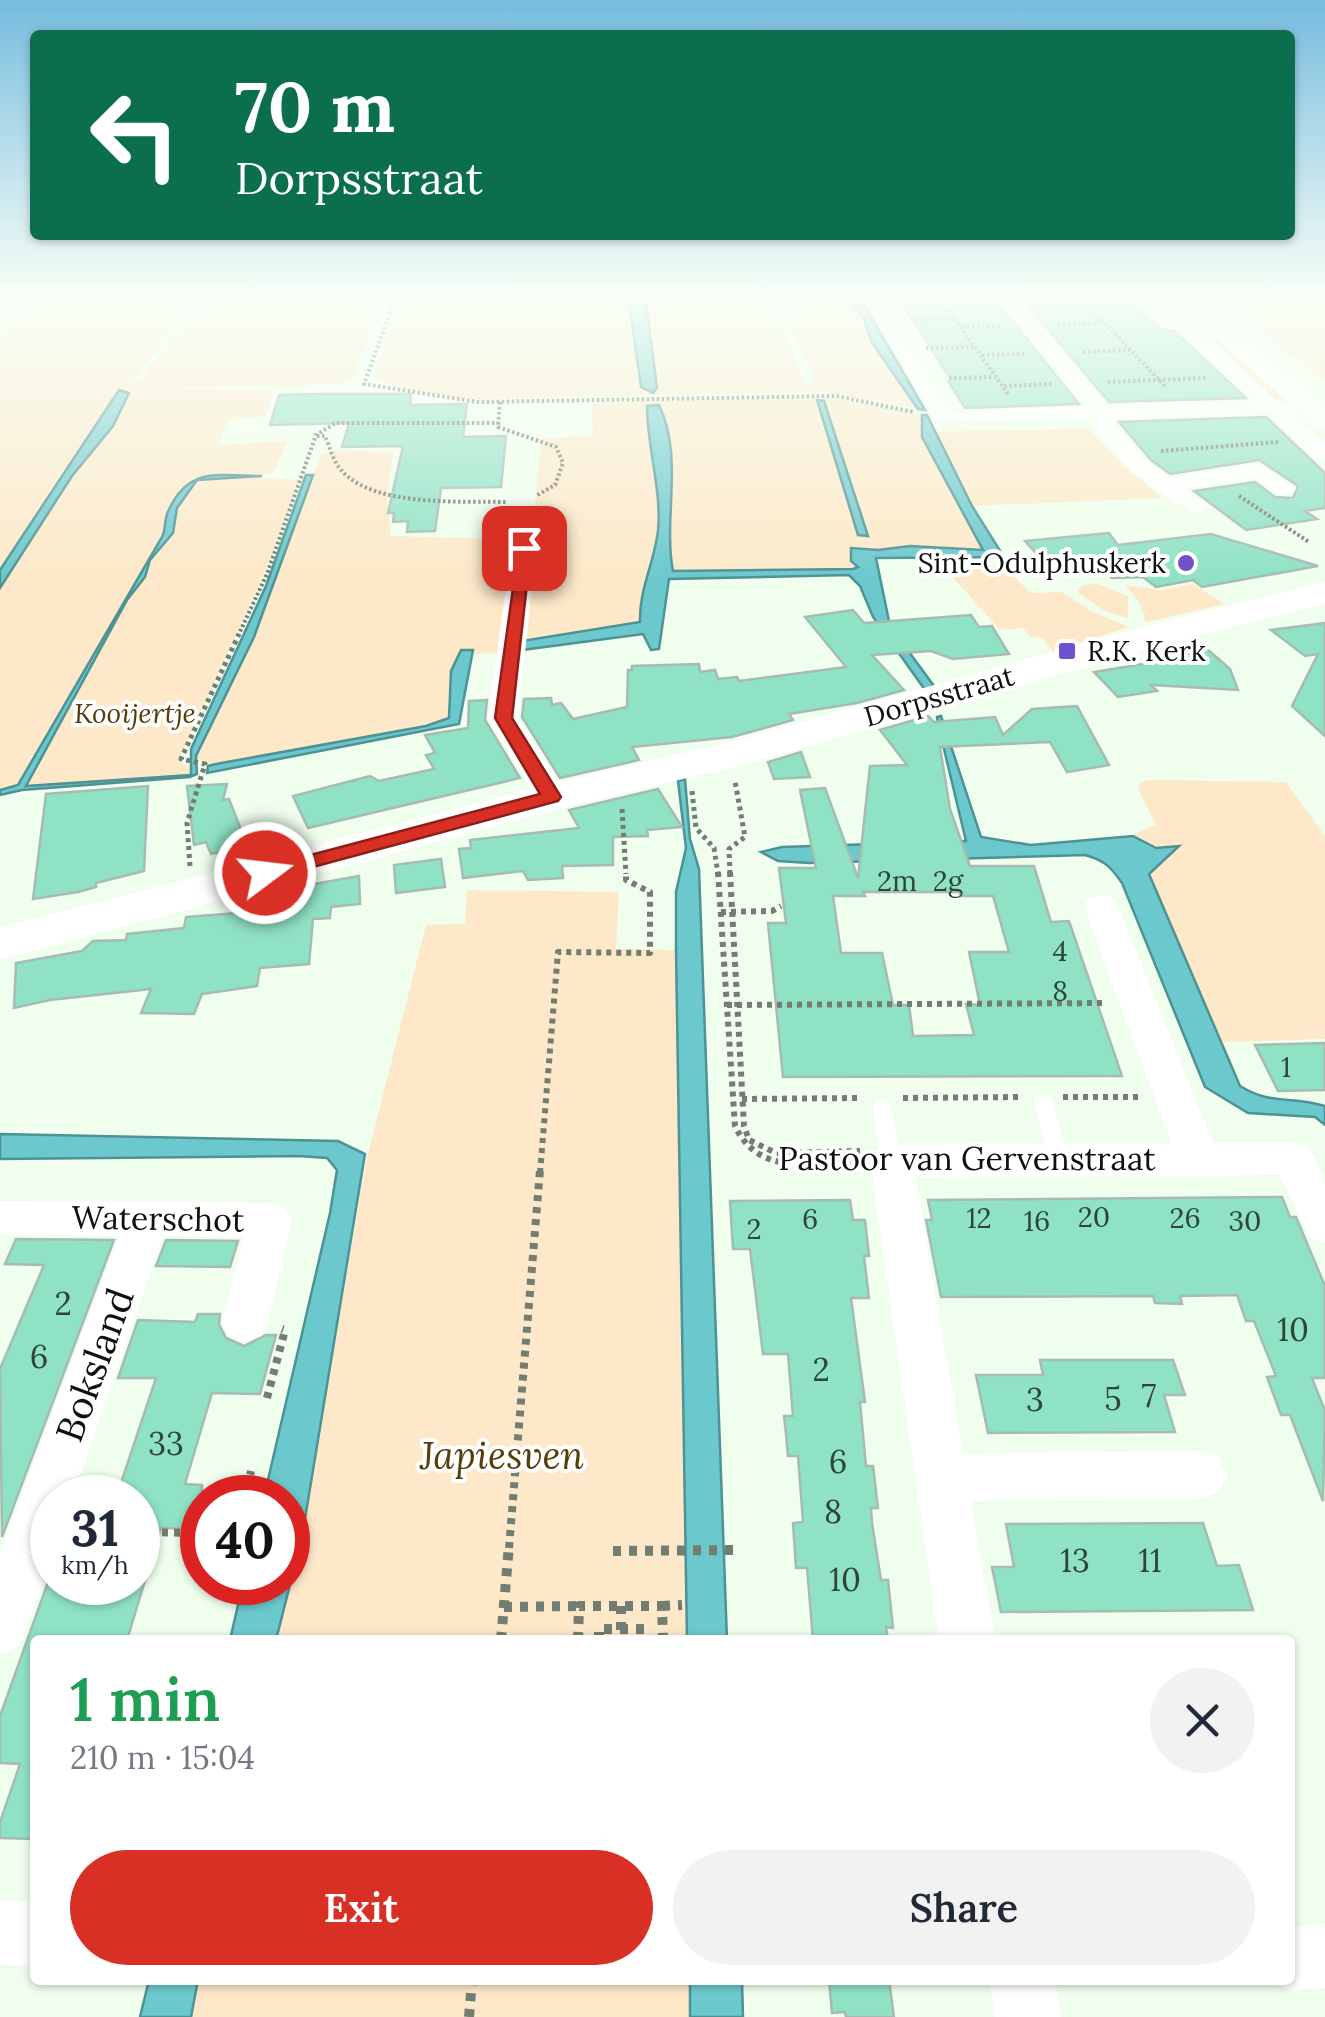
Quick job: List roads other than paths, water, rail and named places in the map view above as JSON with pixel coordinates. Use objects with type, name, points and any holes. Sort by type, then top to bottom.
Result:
[{"type":"street","points":[[924,388],[930,411],[944,418],[1268,407],[1317,431]]},
{"type":"street","points":[[1082,388],[1137,466],[1196,507]]},
{"type":"street","points":[[1247,388],[1268,407],[1317,431]]},
{"type":"street","points":[[1277,388],[1317,431]]},
{"type":"street","points":[[1237,454],[1285,490]]},
{"type":"street","points":[[1164,485],[1260,471]]},
{"type":"street","points":[[527,508],[504,718],[552,797]]},
{"type":"street","name":"Dorpsstraat","points":[[0,944],[552,797],[731,755],[1156,635],[1325,593]]},
{"type":"street","points":[[1102,906],[1198,1158]]},
{"type":"street","points":[[890,1156],[967,1635]]},
{"type":"street","name":"Pastoor van Gervenstraat","points":[[890,1156],[1294,1158],[1325,1226]]},
{"type":"street","name":"Waterschot","points":[[0,1218],[270,1220],[245,1322]]},
{"type":"street","name":"Boksland","points":[[0,1626],[148,1218]]},
{"type":"street","points":[[942,1478],[1201,1475]]},
{"type":"street","points":[[0,1933],[30,1932]]},
{"type":"street","points":[[1295,1958],[1325,1956]]},
{"type":"street","points":[[1023,1985],[1028,2017]]},
{"type":"lane","points":[[1045,1099],[1059,1159]]},
{"type":"lane","points":[[887,1101],[890,1156]]},
{"type":"water","points":[[903,388],[912,388],[925,410],[918,409]]},
{"type":"water","points":[[119,390],[129,393],[113,426],[72,476],[0,588],[0,570]]},
{"type":"water","points":[[817,400],[824,401],[868,536],[858,535]]},
{"type":"water","points":[[659,405],[672,466],[673,571],[853,569],[858,567],[851,561],[851,548],[983,550],[922,437],[922,415],[927,415],[972,506],[1004,557],[876,558],[890,626],[934,686],[925,690],[873,617],[860,586],[849,575],[669,579],[659,649],[651,650],[643,634],[522,650],[522,641],[640,622],[659,516],[647,406]]},
{"type":"water","points":[[218,475],[262,476],[197,480],[177,508],[173,533],[150,560],[145,577],[127,600],[26,786],[191,775],[191,749],[266,586],[306,475],[313,475],[254,637],[196,756],[197,774],[190,777],[22,790],[0,795],[0,790],[18,785],[162,537],[167,514],[184,487],[194,480]]},
{"type":"water","points":[[461,650],[473,650],[459,724],[207,773],[208,766],[216,764],[426,726],[449,718],[451,671]]},
{"type":"water","points":[[941,716],[981,837],[1031,845],[1133,836],[1156,848],[1179,846],[1149,874],[1240,1086],[1262,1096],[1325,1106],[1325,1125],[1315,1117],[1248,1113],[1205,1087],[1122,883],[1097,859],[1085,855],[809,863],[778,861],[761,852],[782,847],[966,841],[938,724],[937,717]]},
{"type":"water","points":[[685,779],[690,839],[699,869],[727,1635],[687,1635],[676,950],[676,892],[686,848],[678,781]]},
{"type":"water","points":[[0,1134],[338,1141],[365,1154],[310,1488],[310,1475],[269,1475],[337,1170],[327,1158],[0,1159]]},
{"type":"water","points":[[238,1605],[285,1605],[277,1635],[231,1635]]},
{"type":"water","points":[[148,1985],[197,1985],[191,2017],[140,2017]]},
{"type":"water","points":[[690,1985],[742,1985],[743,2017],[690,2017]]},
{"type":"place","name":"Sint-Odulphuskerk","points":[[1186,563]]},
{"type":"place","name":"R.K. Kerk","points":[[1067,651]]},
{"type":"park label","name":"Kooijertje","points":[[135,713]]},
{"type":"park label","name":"Japiesven","points":[[502,1456]]}]
